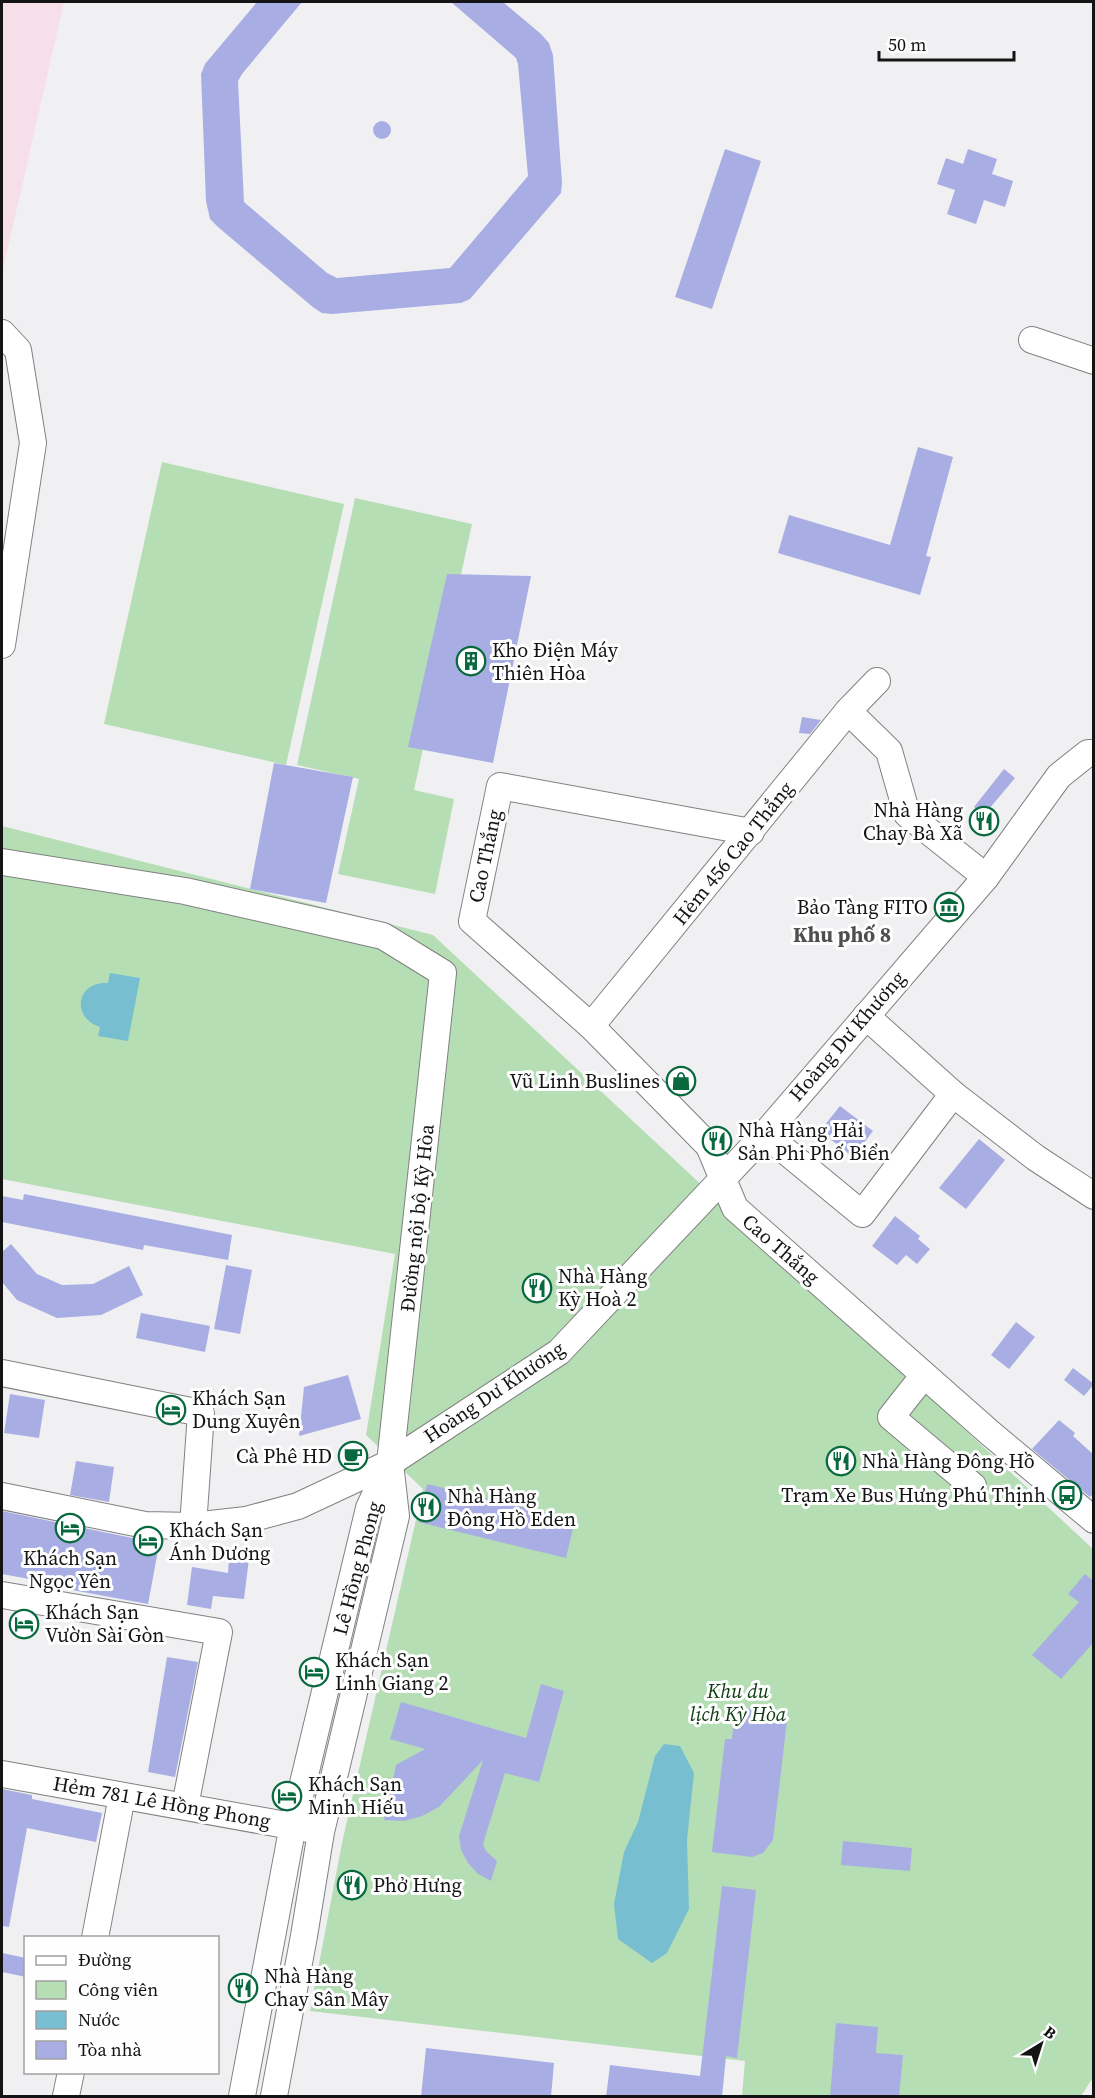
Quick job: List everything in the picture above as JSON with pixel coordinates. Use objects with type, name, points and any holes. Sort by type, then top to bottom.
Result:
[{"type":"street","points":[[1032,340],[1094,361]]},
{"type":"street","points":[[2,645],[33,444],[10,342]]},
{"type":"street","name":"Hẻm 456 Cao Thắng","points":[[591,1026],[848,711],[877,681]]},
{"type":"street","points":[[848,711],[889,751],[907,814],[986,877]]},
{"type":"street","name":"Hoàng Dư Khương","points":[[2,1496],[145,1525],[193,1526],[246,1520],[298,1506],[390,1463],[559,1352],[765,1134],[986,877],[1059,776],[1088,753],[1094,753]]},
{"type":"street","name":"Cao Thắng","points":[[751,832],[500,786],[472,921],[591,1026],[709,1146],[735,1208],[924,1375],[1094,1520]]},
{"type":"street","name":"Đường nội bộ Kỳ Hòa","points":[[2,862],[185,891],[383,936],[443,973],[390,1463]]},
{"type":"street","points":[[866,1016],[954,1094],[1036,1158],[1094,1196]]},
{"type":"street","points":[[765,1134],[862,1214],[954,1094]]},
{"type":"street","points":[[2,1373],[201,1413],[193,1526]]},
{"type":"street","points":[[924,1375],[891,1417],[973,1486]]},
{"type":"street","name":"Lê Hồng Phong","points":[[242,2097],[293,1826],[369,1508],[390,1463]]},
{"type":"street","name":"Lê Hồng Phong","points":[[274,2097],[321,1832],[396,1516],[390,1463]]},
{"type":"street","points":[[2,1595],[219,1632],[185,1806]]},
{"type":"street","name":"Hẻm 781 Lê Hồng Phong","points":[[2,1774],[321,1832]]},
{"type":"street","points":[[96,1936],[122,1796]]},
{"type":"street","points":[[66,2097],[71,2074]]},
{"type":"shaded area","points":[[2,2],[64,2],[2,274]]},
{"type":"green space","points":[[162,462],[344,504],[286,765],[104,724]]},
{"type":"green space","points":[[355,498],[472,524],[414,790],[454,799],[435,894],[338,874],[359,779],[297,765]]},
{"type":"green space","name":"Khu du lịch Kỳ Hòa","points":[[2,826],[433,935],[1093,1549],[1094,2076],[1081,2096],[742,2096],[745,2061],[310,2011],[342,1843],[423,1489],[366,1435],[395,1254],[2,1179]]},
{"type":"water","points":[[110,973],[140,978],[128,1041],[98,1036],[100,1027],[84,1016],[81,1008],[84,993],[98,984],[108,983]]},
{"type":"water","points":[[664,1744],[680,1746],[694,1773],[687,1840],[689,1909],[667,1953],[652,1963],[618,1939],[614,1904],[624,1852],[638,1822],[655,1756]]},
{"type":"building","points":[[257,2],[302,2],[238,81],[244,202],[327,273],[337,278],[450,268],[528,176],[516,58],[451,2],[503,2],[549,43],[553,55],[561,193],[470,299],[461,303],[322,313],[210,219],[206,201],[201,74],[205,64]]},
{"type":"building","points":[[382,121],[388,124],[391,130],[388,136],[382,139],[376,136],[373,130],[376,124]]},
{"type":"building","points":[[725,149],[761,161],[712,309],[675,297]]},
{"type":"building","points":[[968,149],[997,159],[992,174],[1013,181],[1005,207],[984,200],[976,224],[947,214],[955,190],[937,184],[946,158],[963,164]]},
{"type":"building","points":[[918,447],[953,457],[926,556],[931,557],[920,595],[778,553],[789,515],[890,545]]},
{"type":"building","name":"Kho Điện Máy Thiên Hòa","points":[[447,574],[531,576],[493,763],[408,747]]},
{"type":"building","points":[[802,717],[821,720],[810,734],[799,733]]},
{"type":"building","points":[[274,763],[353,777],[326,903],[250,889]]},
{"type":"building","points":[[1004,769],[1015,778],[984,815],[974,807]]},
{"type":"building","points":[[840,1106],[873,1131],[853,1157],[820,1131]]},
{"type":"building","points":[[979,1139],[1005,1160],[966,1209],[939,1188]]},
{"type":"building","points":[[24,1194],[232,1235],[228,1260],[144,1245],[143,1250],[2,1222],[2,1196],[23,1200]]},
{"type":"building","points":[[895,1216],[920,1236],[918,1239],[930,1249],[917,1264],[906,1255],[897,1265],[872,1246]]},
{"type":"building","points":[[11,1244],[37,1274],[62,1285],[93,1284],[129,1266],[143,1295],[101,1315],[57,1318],[17,1300],[2,1282],[2,1252]]},
{"type":"building","points":[[226,1265],[252,1270],[240,1334],[214,1329]]},
{"type":"building","points":[[141,1313],[210,1326],[205,1352],[136,1338]]},
{"type":"building","points":[[1016,1322],[1035,1337],[1009,1369],[991,1355]]},
{"type":"building","points":[[1073,1368],[1094,1384],[1084,1396],[1064,1380]]},
{"type":"building","points":[[348,1375],[361,1419],[299,1436],[304,1387]]},
{"type":"building","points":[[10,1394],[45,1400],[39,1438],[4,1433]]},
{"type":"building","points":[[1059,1420],[1075,1433],[1073,1436],[1094,1455],[1094,1493],[1090,1497],[1032,1449]]},
{"type":"building","points":[[76,1461],[114,1467],[109,1502],[70,1495]]},
{"type":"building","points":[[427,1484],[575,1520],[566,1558],[418,1522]]},
{"type":"building","points":[[2,1511],[142,1540],[160,1540],[148,1604],[61,1588],[62,1585],[2,1574]]},
{"type":"building","points":[[229,1557],[249,1559],[244,1599],[213,1596],[211,1609],[187,1605],[192,1567],[228,1573]]},
{"type":"building","points":[[1085,1574],[1094,1582],[1094,1642],[1061,1679],[1032,1655],[1079,1602],[1068,1594]]},
{"type":"building","points":[[167,1657],[198,1662],[175,1777],[148,1772]]},
{"type":"building","points":[[541,1684],[564,1691],[539,1782],[505,1773],[483,1844],[486,1851],[497,1861],[491,1881],[478,1874],[468,1863],[461,1850],[459,1836],[483,1760],[439,1807],[422,1816],[404,1821],[384,1820],[396,1765],[425,1749],[390,1739],[401,1702],[526,1738]]},
{"type":"building","points":[[735,1707],[788,1712],[773,1840],[763,1853],[752,1857],[712,1852],[725,1739],[732,1739]]},
{"type":"building","points":[[2,1789],[32,1795],[32,1799],[102,1813],[96,1842],[27,1828],[9,1927],[2,1926]]},
{"type":"building","points":[[843,1841],[912,1848],[910,1871],[841,1865]]},
{"type":"building","points":[[722,1886],[756,1890],[737,2058],[726,2056],[722,2097],[606,2097],[610,2065],[700,2076]]},
{"type":"building","points":[[2,1953],[24,1958],[24,1977],[2,1972]]},
{"type":"building","points":[[836,2023],[878,2027],[876,2053],[903,2055],[899,2097],[830,2097]]},
{"type":"building","points":[[426,2048],[554,2063],[551,2097],[421,2097]]},
{"type":"place","name":"Kho Điện Máy Thiên Hòa","points":[[471,661]]},
{"type":"place","name":"Nhà Hàng Chay Bà Xã","points":[[984,821]]},
{"type":"place","name":"Bảo Tàng FITO","points":[[949,907]]},
{"type":"place","name":"Vũ Linh Buslines","points":[[681,1081]]},
{"type":"place","name":"Nhà Hàng Hải Sản Phi Phố Biển","points":[[717,1141]]},
{"type":"place","name":"Nhà Hàng Kỳ Hoà 2","points":[[537,1288]]},
{"type":"place","name":"Khách Sạn Dung Xuyên","points":[[171,1410]]},
{"type":"place","name":"Cà Phê HD","points":[[353,1456]]},
{"type":"place","name":"Nhà Hàng Đông Hồ","points":[[841,1461]]},
{"type":"place","name":"Trạm Xe Bus Hưng Phú Thịnh","points":[[1067,1495]]},
{"type":"place","name":"Nhà Hàng Đông Hồ Eden","points":[[426,1507]]},
{"type":"place","name":"Khách Sạn Ngọc Yên","points":[[70,1528]]},
{"type":"place","name":"Khách Sạn Ánh Dương","points":[[148,1541]]},
{"type":"place","name":"Khách Sạn Vườn Sài Gòn","points":[[24,1624]]},
{"type":"place","name":"Khách Sạn Linh Giang 2","points":[[314,1672]]},
{"type":"place","name":"Khách Sạn Minh Hiếu","points":[[287,1796]]},
{"type":"place","name":"Phở Hưng","points":[[352,1885]]},
{"type":"place","name":"Nhà Hàng Chay Sân Mây","points":[[243,1988]]},
{"type":"district","name":"Khu phố 8","points":[[842,935]]}]
